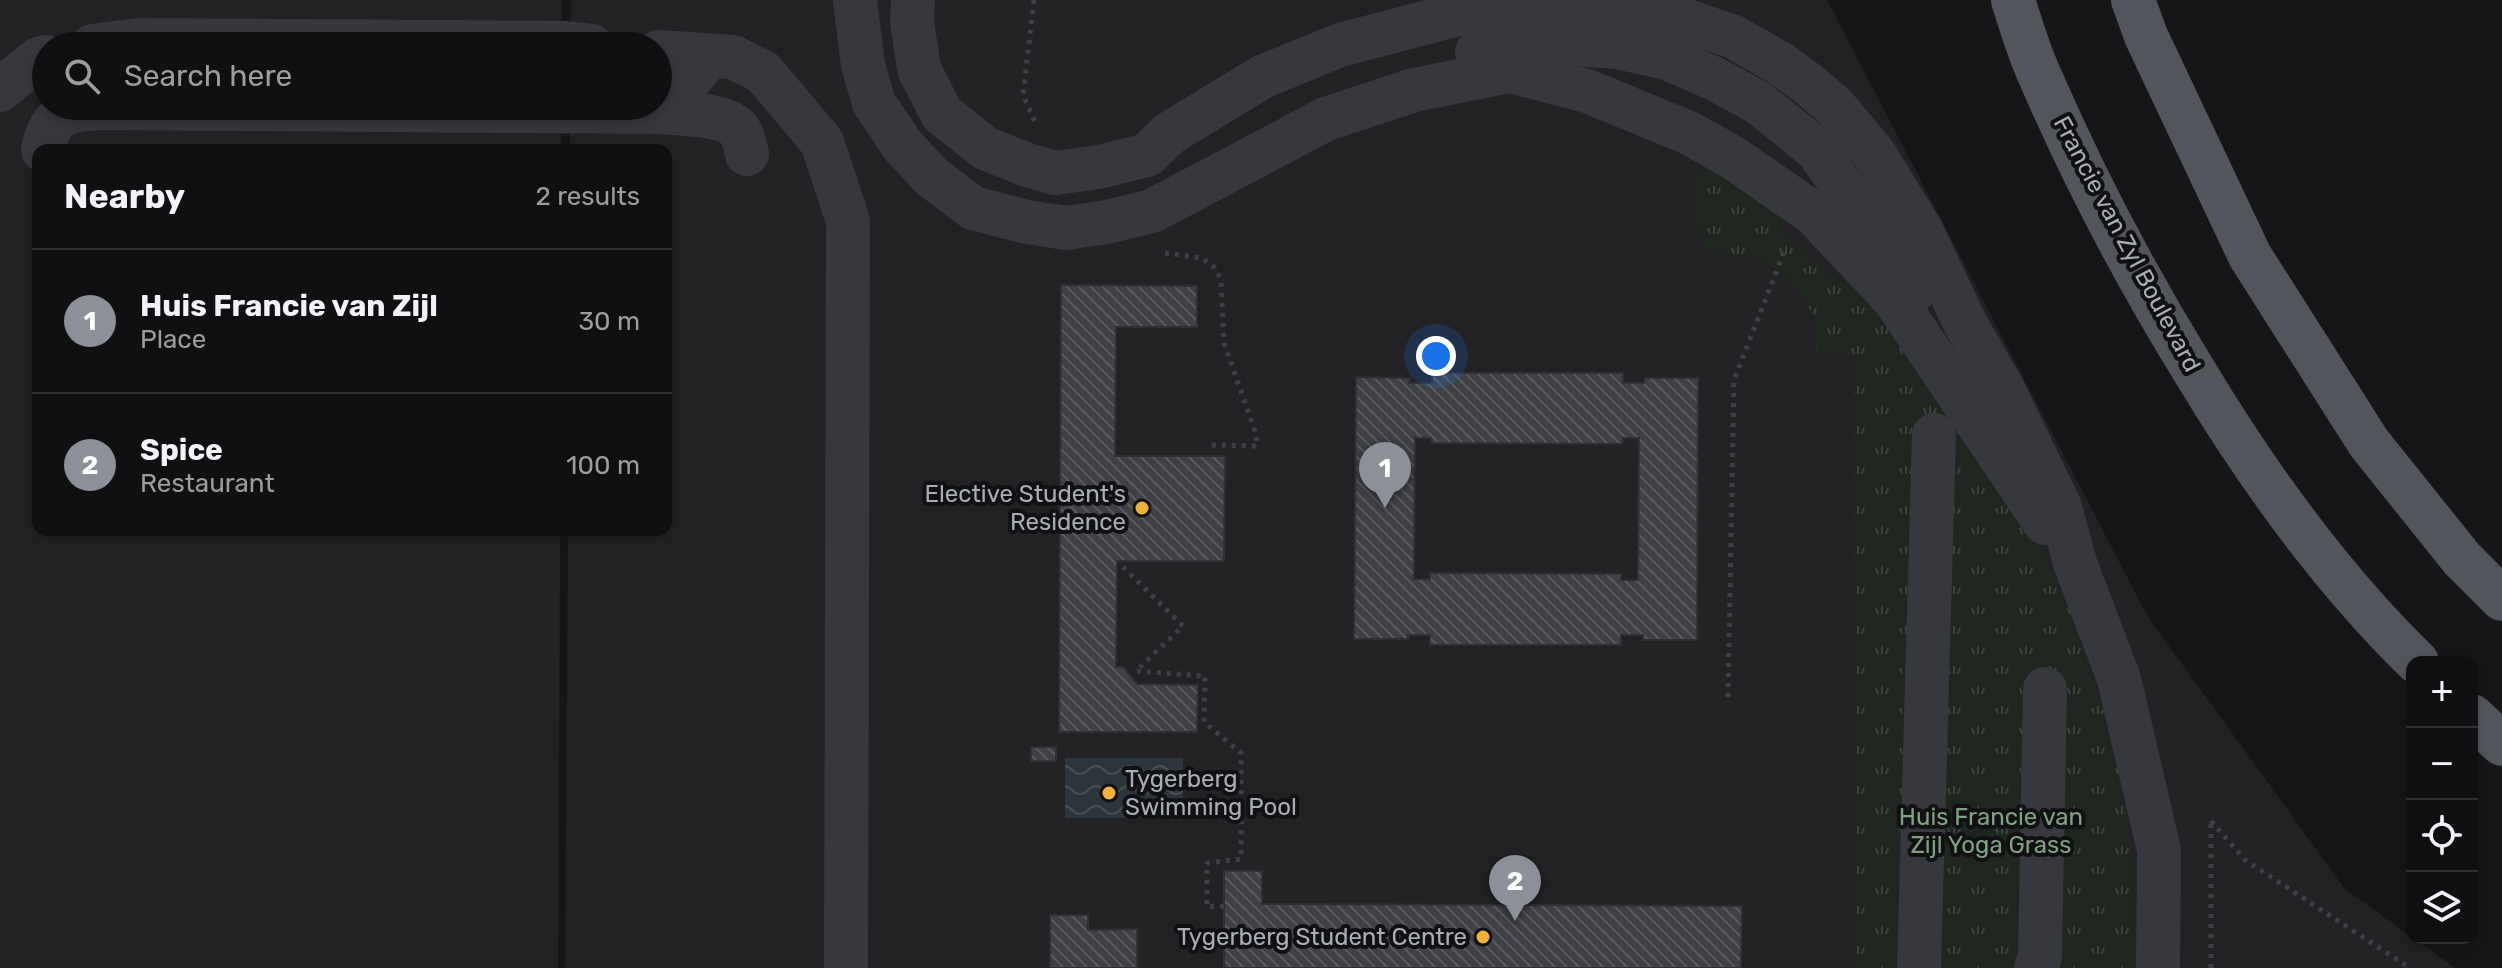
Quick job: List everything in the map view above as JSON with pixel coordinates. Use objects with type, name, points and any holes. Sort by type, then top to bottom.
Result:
[{"type":"main road","name":"Francie van Zyl Boulevard","points":[[2013,0],[2038,72],[2104,211],[2151,300],[2231,432],[2310,542],[2411,656]]},
{"type":"main road","points":[[2139,18],[2259,270],[2369,443],[2462,559],[2502,599]]},
{"type":"main road","points":[[2478,722],[2502,744]]},
{"type":"street","points":[[855,0],[863,65],[874,103],[903,146],[932,177],[973,208],[1066,228],[1152,211],[1326,119],[1414,90],[1510,71],[1560,67],[1608,71],[1702,104],[1745,128],[1830,206],[2028,501],[2075,563]]},
{"type":"street","points":[[906,5],[919,69],[942,114],[985,148],[1055,173],[1099,167],[1148,154],[1183,125],[1262,77],[1340,45],[1470,11],[1548,2],[1658,11],[1734,37],[1807,83],[1834,106],[1873,152],[1921,230],[2060,507],[2075,563],[2119,679],[2159,850],[2158,968]]},
{"type":"street","points":[[906,5],[890,66],[901,99],[943,154],[968,175],[1032,204],[1066,228]]},
{"type":"street","points":[[672,53],[733,57],[763,72],[822,142],[848,221],[846,968]]},
{"type":"street","points":[[672,100],[709,57]]},
{"type":"street","points":[[0,90],[32,64]]},
{"type":"street","points":[[672,113],[721,119],[737,126],[744,138],[747,154]]},
{"type":"street","points":[[44,144],[57,120]]},
{"type":"street","points":[[1919,968],[1934,435]]},
{"type":"street","points":[[2036,968],[2040,957],[2045,689]]},
{"type":"path","points":[[1034,0],[1023,95],[1039,130]]},
{"type":"path","points":[[1728,697],[1734,380],[1790,234]]},
{"type":"path","points":[[1157,252],[1202,258],[1215,268],[1221,280],[1224,343],[1256,434],[1257,446],[1209,445]]},
{"type":"path","points":[[1123,567],[1183,626],[1136,671],[1205,676],[1204,722],[1241,753],[1241,859],[1207,863],[1207,907],[1224,906]]},
{"type":"path","points":[[2211,968],[2211,821],[2245,860],[2410,968]]},
{"type":"shaded area","points":[[0,0],[562,0],[561,32],[32,32],[32,120],[561,120],[561,144],[32,144],[32,536],[560,536],[558,968],[0,968]]},
{"type":"shaded area","points":[[571,0],[1827,0],[2148,617],[2345,889],[2406,933],[2406,944],[2422,944],[2455,968],[565,968],[568,536],[672,536],[672,144],[570,144],[570,120],[672,120],[672,32],[571,32]]},
{"type":"green space","name":"Huis Francie van Zijl Yoga Grass","points":[[1709,161],[1780,202],[1782,231],[1832,278],[1872,294],[2004,483],[2043,551],[2074,621],[2102,705],[2117,763],[2131,845],[2136,968],[1855,968],[1854,354],[1816,353],[1817,331],[1813,317],[1802,295],[1785,275],[1764,262],[1716,252],[1706,246],[1697,221],[1696,201],[1698,173]]},
{"type":"water","points":[[1065,758],[1183,758],[1183,818],[1065,818]]},
{"type":"building","name":"Elective Student's Residence","points":[[1061,285],[1197,286],[1197,327],[1116,327],[1115,456],[1225,456],[1224,561],[1117,561],[1116,667],[1123,667],[1137,684],[1198,685],[1197,732],[1059,732]]},
{"type":"building","points":[[1432,373],[1623,373],[1623,383],[1644,383],[1645,378],[1698,378],[1697,640],[1643,640],[1643,635],[1621,635],[1621,645],[1430,645],[1430,635],[1408,635],[1408,639],[1354,639],[1356,377],[1410,378],[1409,383],[1432,383]],"holes":[[[1415,438],[1431,438],[1432,443],[1622,444],[1623,438],[1639,438],[1638,580],[1621,580],[1621,574],[1430,573],[1430,579],[1414,579]]]},
{"type":"building","points":[[1031,747],[1056,747],[1056,761],[1031,761]]},
{"type":"building","name":"Tygerberg Student Centre","points":[[1224,871],[1262,871],[1262,904],[1742,906],[1741,968],[1224,968]]},
{"type":"building","points":[[1050,915],[1088,915],[1088,930],[1137,929],[1137,968],[1050,968]]},
{"type":"place","name":"Elective Student's Residence","points":[[1142,508]]},
{"type":"place","name":"Huis Francie van Zijl","points":[[1385,508]]},
{"type":"place","name":"Tygerberg Swimming Pool","points":[[1109,793]]},
{"type":"place","name":"Spice","points":[[1515,921]]},
{"type":"place","name":"Tygerberg Student Centre","points":[[1483,937]]}]
